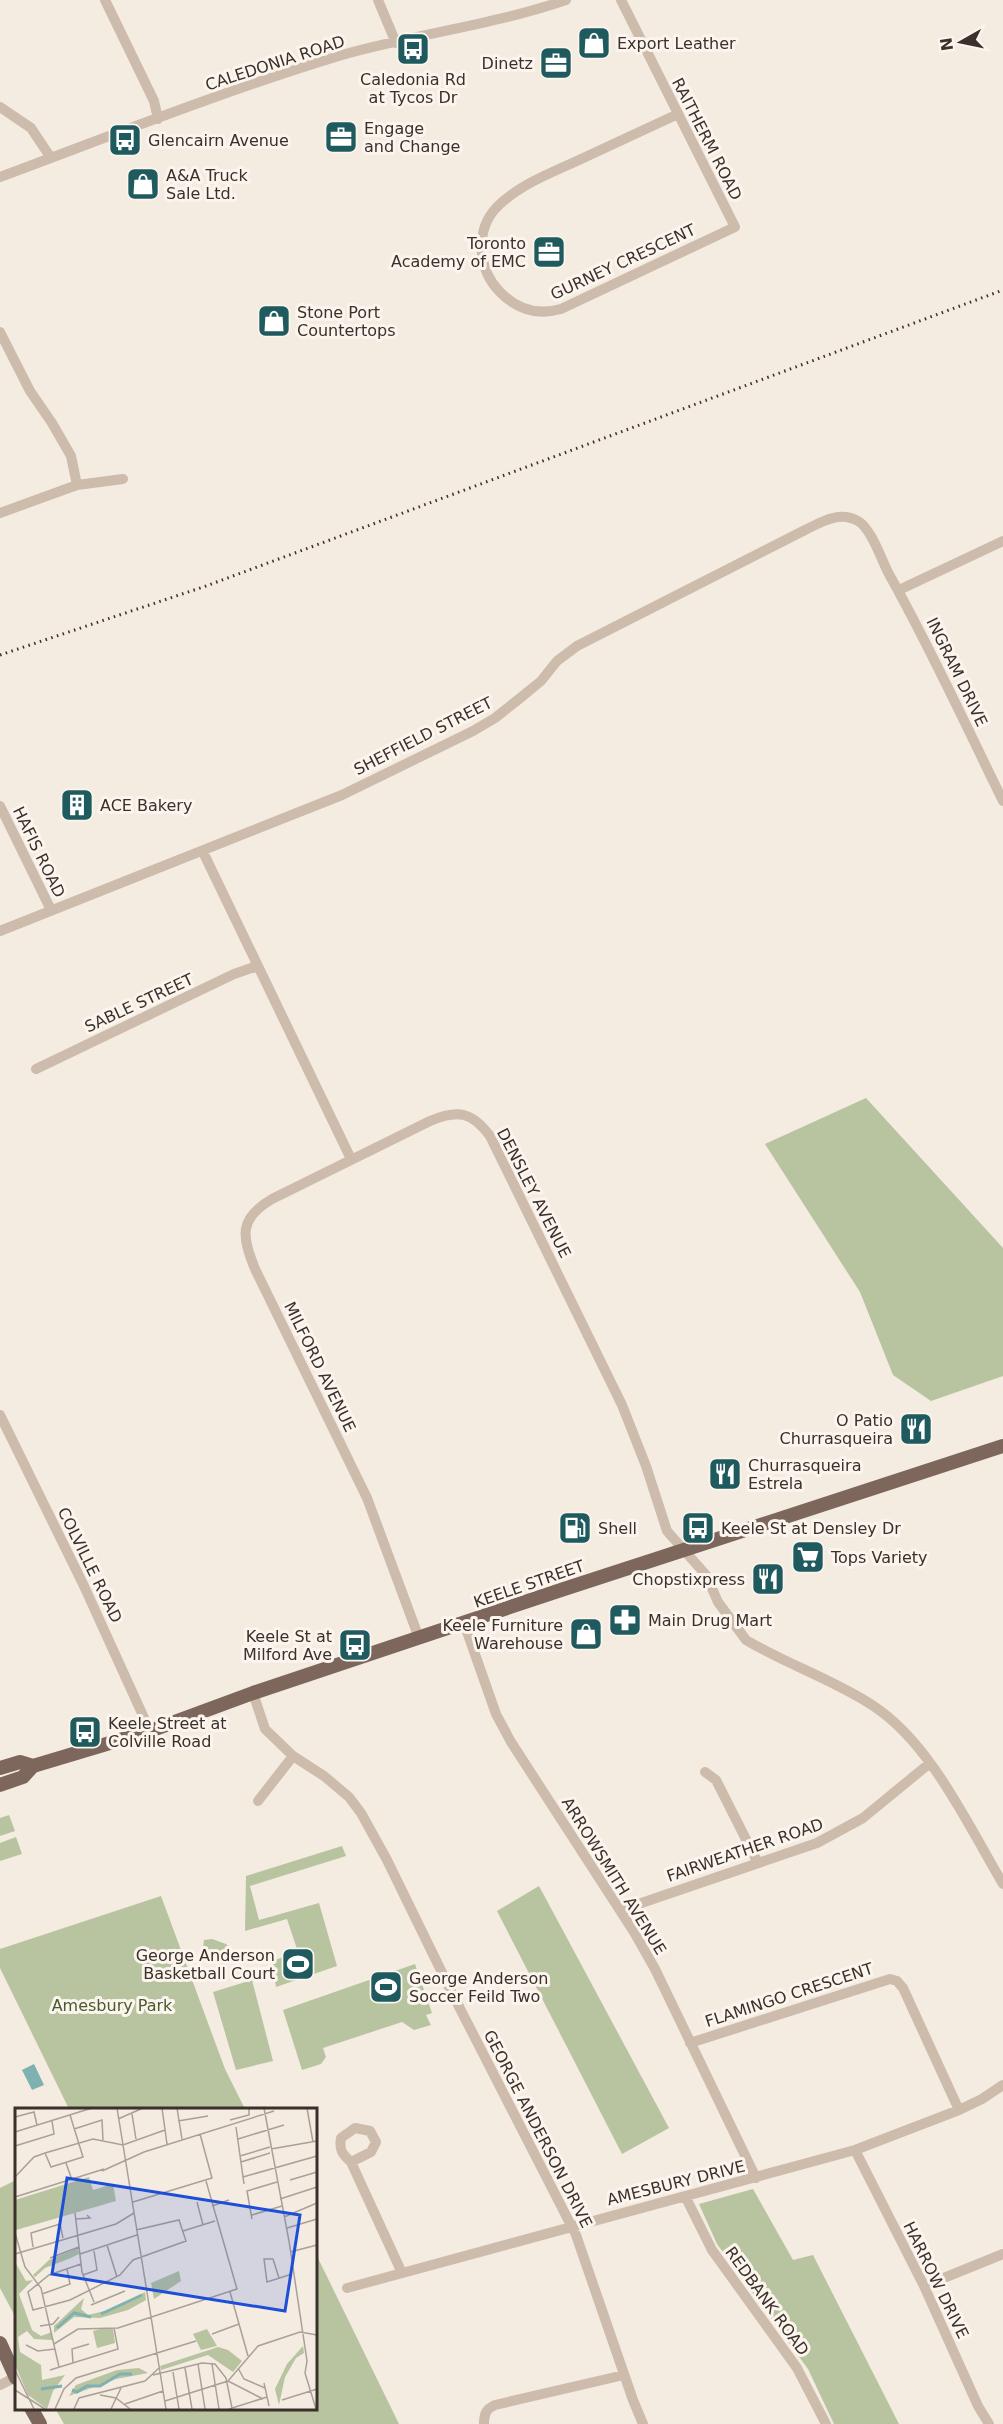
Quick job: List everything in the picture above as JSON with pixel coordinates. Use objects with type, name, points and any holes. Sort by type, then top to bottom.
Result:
[{"type":"main road","name":"KEELE STREET","points":[[0,1785],[23,1777],[33,1766],[150,1731],[253,1693],[1003,1446]]},
{"type":"main road","name":"KEELE STREET","points":[[0,1768],[20,1762],[33,1766]]},
{"type":"main road","points":[[0,2343],[15,2375]]},
{"type":"main road","points":[[32,2409],[40,2424]]},
{"type":"street","points":[[105,0],[154,101],[158,118]]},
{"type":"street","points":[[378,0],[396,42]]},
{"type":"street","name":"CALEDONIA ROAD","points":[[0,177],[281,74],[345,55],[498,20],[566,0]]},
{"type":"street","name":"RAITHERM ROAD","points":[[621,0],[735,226]]},
{"type":"street","points":[[0,107],[31,128],[51,158]]},
{"type":"street","name":"GURNEY CRESCENT","points":[[678,114],[535,180],[504,201],[492,213],[482,234],[482,256],[488,276],[496,288],[519,307],[536,312],[551,312],[735,226]]},
{"type":"street","points":[[0,332],[30,391],[71,456],[77,486]]},
{"type":"street","points":[[0,513],[77,486],[123,479]]},
{"type":"street","name":"SHEFFIELD STREET","points":[[0,931],[203,852],[347,792],[473,731],[495,718],[519,699],[541,681],[557,661],[586,641],[829,519],[843,516],[861,523],[898,590]]},
{"type":"street","points":[[898,590],[1003,541]]},
{"type":"street","name":"INGRAM DRIVE","points":[[898,590],[1003,801]]},
{"type":"street","name":"HAFIS ROAD","points":[[0,806],[51,910]]},
{"type":"street","points":[[203,852],[351,1159]]},
{"type":"street","name":"SABLE STREET","points":[[36,1069],[234,974],[257,966]]},
{"type":"street","name":"DENSLEY AVENUE","points":[[351,1159],[441,1116],[454,1113],[481,1123],[490,1136],[622,1405],[646,1466],[667,1531],[706,1575],[718,1602],[746,1640],[872,1705],[909,1736],[930,1763],[1003,1884]]},
{"type":"street","name":"MILFORD AVENUE","points":[[351,1159],[257,1208],[249,1217],[246,1225],[247,1248],[255,1269],[371,1506],[419,1638]]},
{"type":"street","name":"COLVILLE ROAD","points":[[0,1414],[93,1605],[150,1731]]},
{"type":"street","name":"ARROWSMITH AVENUE","points":[[464,1623],[496,1714],[511,1742],[621,1910],[655,1969],[756,2178]]},
{"type":"street","name":"GEORGE ANDERSON DRIVE","points":[[253,1693],[265,1729],[293,1756],[324,1776],[349,1797],[361,1813],[387,1860],[452,1993],[576,2235],[643,2424]]},
{"type":"street","points":[[258,1801],[293,1756]]},
{"type":"street","name":"FAIRWEATHER ROAD","points":[[621,1910],[817,1843],[863,1818],[930,1763]]},
{"type":"street","points":[[705,1773],[716,1780],[758,1863]]},
{"type":"street","name":"FLAMINGO CRESCENT","points":[[690,2043],[890,1979],[897,1981],[903,1988],[959,2110]]},
{"type":"street","name":"AMESBURY DRIVE","points":[[347,2288],[855,2150],[959,2110],[1003,2085]]},
{"type":"street","name":"HARROW DRIVE","points":[[855,2150],[924,2286],[978,2406],[989,2424]]},
{"type":"street","points":[[351,2162],[402,2273]]},
{"type":"street","name":"REDBANK ROAD","points":[[685,2196],[712,2250],[797,2368],[826,2424]]},
{"type":"street","points":[[924,2286],[1003,2254]]},
{"type":"street","points":[[484,2424],[484,2415],[489,2408],[495,2405],[624,2375]]},
{"type":"street","points":[[0,2385],[15,2378]]},
{"type":"green space","points":[[866,1098],[1003,1248],[1003,1376],[931,1401],[893,1375],[860,1292],[765,1144]]},
{"type":"green space","points":[[9,1815],[15,1831],[0,1836],[0,1818]]},
{"type":"green space","points":[[16,1837],[22,1854],[0,1861],[0,1843]]},
{"type":"green space","points":[[342,1846],[346,1856],[250,1886],[259,1920],[319,1903],[337,1966],[276,1987],[275,1981],[278,1980],[272,1961],[298,1952],[287,1919],[245,1931],[246,1876]]},
{"type":"green space","points":[[539,1886],[669,2128],[622,2154],[497,1911]]},
{"type":"green space","name":"Amesbury Park","points":[[161,1896],[225,2069],[244,2108],[69,2108],[0,1968],[0,1949]]},
{"type":"green space","points":[[212,1939],[226,1944],[231,1949],[230,1961],[226,1965],[212,1960],[203,1948],[204,1940]]},
{"type":"green space","name":"George Anderson Soccer Feild Two","points":[[415,1964],[432,2013],[426,2015],[431,2025],[414,2030],[402,2022],[323,2048],[326,2057],[321,2064],[302,2070],[283,2010]]},
{"type":"green space","points":[[252,1980],[273,2061],[236,2070],[213,1992]]},
{"type":"green space","points":[[15,2180],[15,2316],[0,2288],[0,2188]]},
{"type":"green space","points":[[753,2189],[793,2260],[813,2255],[899,2424],[834,2424],[808,2369],[717,2244],[699,2204]]},
{"type":"green space","points":[[316,2254],[399,2424],[64,2424],[56,2409],[316,2409]]},
{"type":"water","points":[[34,2064],[44,2085],[32,2090],[22,2070]]},
{"type":"railway","points":[[0,655],[206,586],[1003,290]]},
{"type":"place","name":"Export Leather","points":[[594,43]]},
{"type":"place","name":"Caledonia Rd at Tycos Dr","points":[[413,49]]},
{"type":"place","name":"Dinetz","points":[[556,63]]},
{"type":"place","name":"Engage and Change","points":[[341,137]]},
{"type":"place","name":"Glencairn Avenue","points":[[125,140]]},
{"type":"place","name":"A&A Truck Sale Ltd.","points":[[143,184]]},
{"type":"place","name":"Toronto Academy of EMC","points":[[549,252]]},
{"type":"place","name":"Stone Port Countertops","points":[[274,321]]},
{"type":"place","name":"ACE Bakery","points":[[77,805]]},
{"type":"place","name":"O Patio Churrasqueira","points":[[916,1429]]},
{"type":"place","name":"Churrasqueira Estrela","points":[[725,1474]]},
{"type":"place","name":"Shell","points":[[575,1528]]},
{"type":"place","name":"Keele St at Densley Dr","points":[[698,1528]]},
{"type":"place","name":"Tops Variety","points":[[808,1557]]},
{"type":"place","name":"Chopstixpress","points":[[768,1579]]},
{"type":"place","name":"Main Drug Mart","points":[[625,1620]]},
{"type":"place","name":"Keele Furniture Warehouse","points":[[586,1634]]},
{"type":"place","name":"Keele St at Milford Ave","points":[[355,1645]]},
{"type":"place","name":"Keele Street at Colville Road","points":[[85,1732]]},
{"type":"place","name":"George Anderson Basketball Court","points":[[298,1964]]},
{"type":"place","name":"George Anderson Soccer Feild Two","points":[[386,1987]]}]
